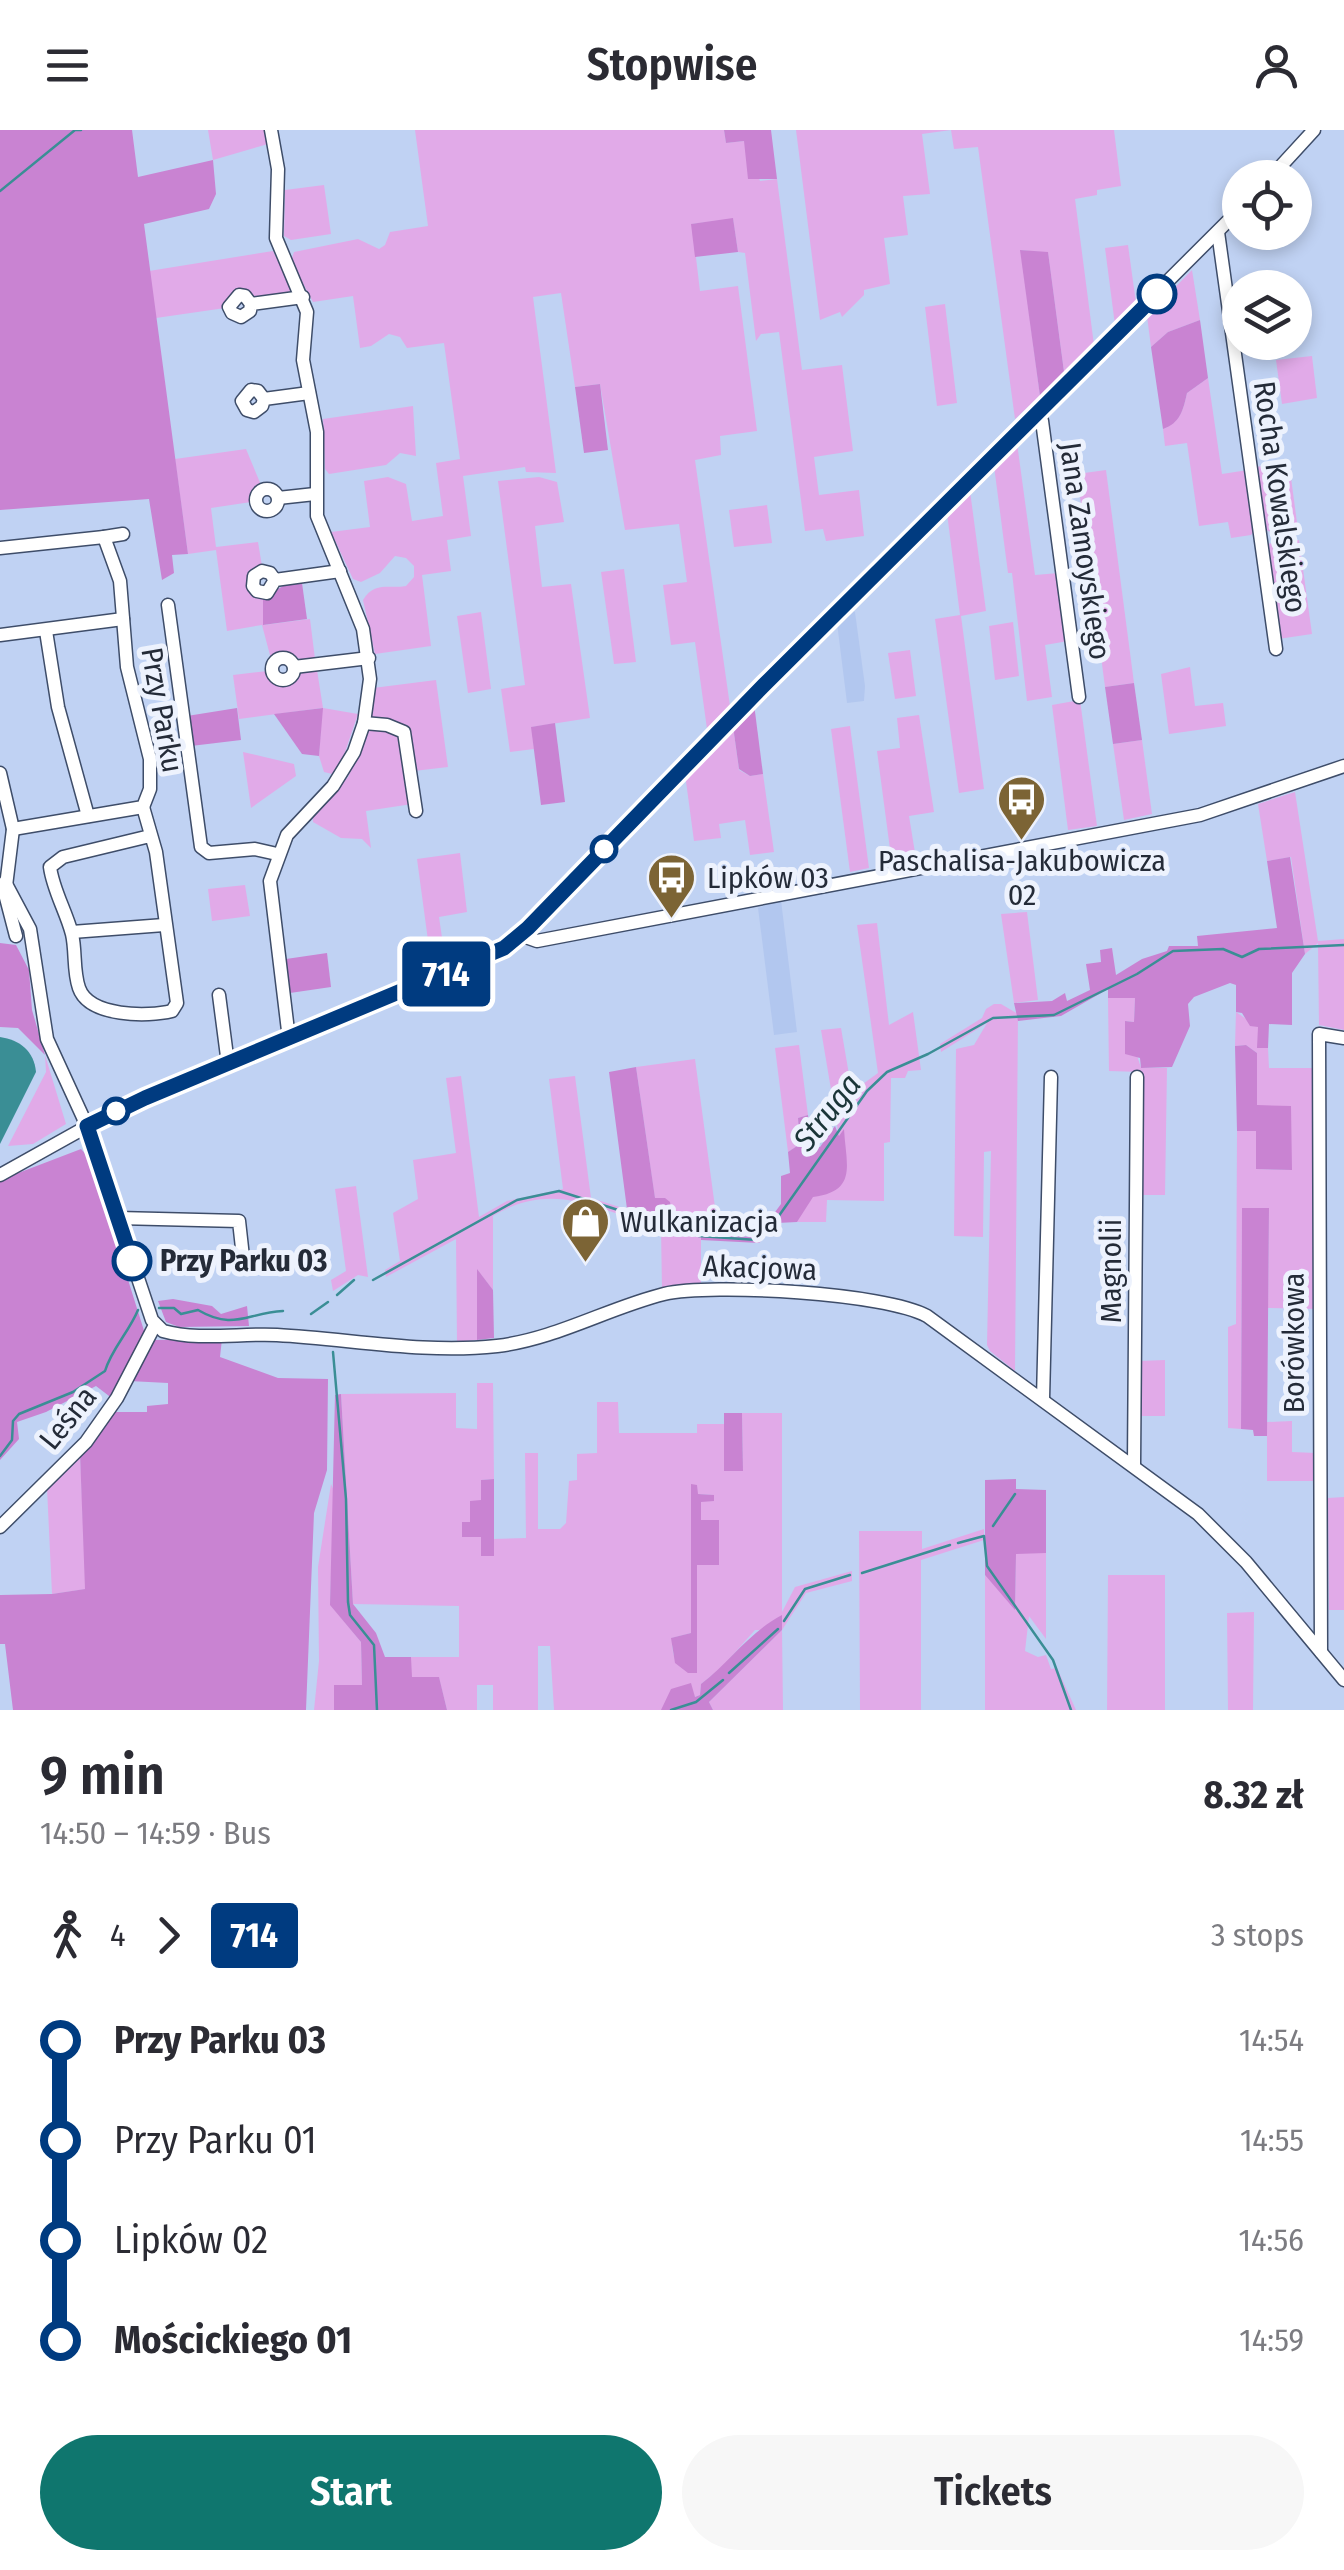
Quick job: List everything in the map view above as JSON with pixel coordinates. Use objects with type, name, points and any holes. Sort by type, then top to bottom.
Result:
[{"type":"street","points":[[271,130],[278,169],[276,238],[280,257],[303,298],[308,324],[303,360],[318,449],[315,494],[323,536],[363,629],[368,658],[364,723],[344,771],[298,820],[277,854],[270,895],[289,1039]]},
{"type":"street","points":[[1286,160],[1314,130]]},
{"type":"street","points":[[0,1175],[122,1107],[493,954],[520,934],[750,698],[1222,228]]},
{"type":"street","name":"Rocha Kowalskiego","points":[[1218,232],[1276,650]]},
{"type":"street","points":[[251,304],[303,298]]},
{"type":"street","points":[[264,399],[309,392]]},
{"type":"street","name":"Jana Zamoyskiego","points":[[1037,413],[1042,421],[1079,696]]},
{"type":"street","points":[[278,498],[315,494]]},
{"type":"street","points":[[0,548],[122,534]]},
{"type":"street","name":"Przy Parku","points":[[104,538],[120,581],[133,694],[150,758],[150,788],[144,807],[156,852],[178,996],[172,1011],[162,1014],[104,1008],[87,1001],[78,984],[72,932],[50,870],[52,861],[150,836]]},
{"type":"street","points":[[275,580],[340,571]]},
{"type":"street","points":[[168,606],[202,850],[208,853],[255,849],[277,854]]},
{"type":"street","name":"Przy Parku","points":[[0,635],[123,619]]},
{"type":"street","points":[[46,631],[58,707],[88,816]]},
{"type":"street","points":[[294,667],[368,658]]},
{"type":"street","points":[[364,723],[387,725],[404,732],[416,811]]},
{"type":"street","points":[[520,934],[537,941],[1200,815],[1344,766]]},
{"type":"street","points":[[0,772],[13,828],[5,882],[7,911],[16,936],[36,967]]},
{"type":"street","name":"Przy Parku","points":[[13,828],[144,807]]},
{"type":"street","points":[[5,882],[30,929],[47,1038],[87,1126],[156,1325]]},
{"type":"street","points":[[72,932],[164,924]]},
{"type":"street","points":[[16,936],[30,929]]},
{"type":"street","points":[[219,994],[228,1064]]},
{"type":"street","name":"Borówkowa","points":[[1320,1652],[1319,1034],[1344,1038]]},
{"type":"street","points":[[1043,1399],[1051,1077]]},
{"type":"street","name":"Magnolii","points":[[1134,1464],[1137,1077]]},
{"type":"street","points":[[118,1218],[239,1220],[242,1256]]},
{"type":"street","name":"Akacjowa","points":[[156,1325],[174,1334],[270,1335],[392,1348],[450,1348],[528,1340],[684,1290],[869,1298],[899,1304],[927,1316],[1134,1464],[1215,1530],[1344,1680]]},
{"type":"street","name":"Leśna","points":[[0,1527],[86,1442],[117,1398],[156,1325]]},
{"type":"shaded area","points":[[0,130],[132,130],[138,177],[213,160],[216,194],[209,209],[144,224],[188,554],[172,555],[174,573],[162,580],[149,499],[0,510]]},
{"type":"shaded area","points":[[208,130],[264,130],[268,144],[213,160]]},
{"type":"shaded area","points":[[415,130],[724,130],[726,143],[744,141],[760,181],[777,179],[802,370],[842,365],[853,451],[814,457],[819,495],[859,490],[864,536],[826,541],[823,529],[805,531],[779,332],[761,334],[756,341],[745,253],[738,252],[733,219],[692,224],[700,291],[738,286],[757,431],[720,436],[721,455],[695,460],[730,706],[707,729],[695,642],[671,645],[663,585],[687,582],[679,524],[625,530],[600,384],[575,387],[561,293],[533,297],[556,473],[526,472],[525,467],[463,476],[471,536],[447,540],[451,571],[422,575],[431,646],[375,654],[363,600],[377,588],[406,586],[414,577],[414,566],[406,558],[395,556],[380,573],[361,582],[353,579],[331,532],[370,527],[364,481],[388,477],[406,484],[412,521],[443,516],[436,463],[460,459],[444,343],[407,348],[400,337],[389,334],[360,348],[353,296],[313,302],[291,261],[294,252],[358,239],[379,249],[390,232],[428,226]]},
{"type":"shaded area","points":[[724,130],[771,130],[777,179],[748,179],[744,141],[726,143]]},
{"type":"shaded area","points":[[796,130],[951,130],[922,134],[930,194],[903,196],[908,235],[884,238],[890,284],[864,290],[864,295],[842,317],[840,312],[820,320]]},
{"type":"shaded area","points":[[951,130],[1114,130],[1121,186],[1075,199],[1094,345],[1064,372],[1048,253],[1021,250],[1040,396],[1015,419],[978,147],[954,149]]},
{"type":"shaded area","points":[[324,185],[331,234],[291,240],[284,236],[285,190]]},
{"type":"shaded area","points":[[733,218],[738,252],[695,257],[691,224]]},
{"type":"shaded area","points":[[1128,245],[1136,303],[1115,325],[1105,248]]},
{"type":"shaded area","points":[[1020,250],[1048,252],[1064,372],[1040,396]]},
{"type":"shaded area","points":[[273,251],[292,289],[287,294],[259,298],[236,291],[226,299],[225,308],[156,318],[149,271]]},
{"type":"shaded area","points":[[1192,270],[1200,320],[1168,332],[1151,347],[1147,316]]},
{"type":"shaded area","points":[[945,304],[957,403],[937,406],[925,307]]},
{"type":"shaded area","points":[[1200,320],[1208,378],[1187,393],[1180,416],[1163,429],[1151,347],[1168,332]]},
{"type":"shaded area","points":[[1312,356],[1317,398],[1282,404],[1276,360],[1312,360]]},
{"type":"shaded area","points":[[1208,378],[1222,474],[1248,470],[1256,529],[1251,535],[1231,538],[1228,522],[1199,526],[1187,443],[1165,446],[1163,429],[1180,415],[1187,393]]},
{"type":"shaded area","points":[[600,384],[608,450],[584,453],[575,387]]},
{"type":"shaded area","points":[[413,406],[416,456],[400,453],[386,465],[329,474],[325,469],[323,419]]},
{"type":"shaded area","points":[[1017,443],[1035,575],[1059,573],[1068,641],[1045,645],[1052,697],[1027,701],[994,466]]},
{"type":"shaded area","points":[[246,449],[261,485],[254,490],[251,502],[211,508],[216,547],[258,542],[262,566],[251,573],[263,598],[264,625],[310,619],[315,659],[303,660],[285,653],[271,659],[262,625],[227,631],[216,550],[188,554],[175,459]]},
{"type":"shaded area","points":[[1289,463],[1298,530],[1272,533],[1263,528],[1255,467]]},
{"type":"shaded area","points":[[1106,470],[1134,683],[1105,687],[1077,474]]},
{"type":"shaded area","points":[[539,477],[557,482],[564,522],[535,526],[542,587],[571,584],[590,718],[532,727],[534,749],[510,752],[501,689],[525,685],[498,481]]},
{"type":"shaded area","points":[[970,491],[986,611],[961,616],[984,789],[959,793],[935,619],[960,615],[947,513]]},
{"type":"shaded area","points":[[767,505],[772,543],[734,547],[729,510]]},
{"type":"shaded area","points":[[1299,540],[1312,634],[1278,639],[1265,544]]},
{"type":"shaded area","points":[[624,569],[636,662],[614,664],[601,572]]},
{"type":"shaded area","points":[[302,583],[307,619],[263,625],[263,598],[283,586]]},
{"type":"shaded area","points":[[850,609],[855,612],[865,686],[864,701],[847,703],[837,623]]},
{"type":"shaded area","points":[[481,612],[491,689],[468,693],[457,616]]},
{"type":"shaded area","points":[[1013,622],[1019,676],[995,680],[989,626]]},
{"type":"shaded area","points":[[910,650],[916,696],[895,699],[888,653]]},
{"type":"shaded area","points":[[1190,667],[1195,706],[1223,703],[1226,726],[1169,734],[1161,674]]},
{"type":"shaded area","points":[[317,670],[323,708],[358,714],[344,755],[332,774],[324,772],[319,756],[322,708],[239,719],[233,675],[268,671],[273,681],[283,685],[304,672]]},
{"type":"shaded area","points":[[436,680],[448,767],[414,771],[410,739],[369,717],[373,688]]},
{"type":"shaded area","points":[[1134,683],[1142,740],[1113,744],[1105,687]]},
{"type":"shaded area","points":[[1080,700],[1097,826],[1068,830],[1052,705]]},
{"type":"shaded area","points":[[754,704],[763,774],[750,776],[739,769],[733,726]]},
{"type":"shaded area","points":[[237,708],[241,740],[191,746],[187,716]]},
{"type":"shaded area","points":[[323,708],[319,756],[302,754],[274,714]]},
{"type":"shaded area","points":[[919,715],[934,812],[909,816],[916,859],[892,864],[877,751],[900,748],[897,718]]},
{"type":"shaded area","points":[[555,723],[565,802],[541,805],[531,727]]},
{"type":"shaded area","points":[[733,726],[739,770],[750,776],[763,774],[774,852],[750,855],[745,820],[719,824],[721,838],[694,841],[685,774]]},
{"type":"shaded area","points":[[850,726],[869,868],[850,872],[831,729]]},
{"type":"shaded area","points":[[368,727],[401,735],[412,804],[366,811],[371,848],[362,839],[341,838],[313,822],[313,816],[348,777]]},
{"type":"shaded area","points":[[1142,740],[1152,814],[1124,820],[1113,744]]},
{"type":"shaded area","points":[[243,752],[294,764],[296,776],[251,808]]},
{"type":"shaded area","points":[[1295,792],[1318,941],[1344,939],[1344,1030],[1319,1025],[1318,943],[1305,954],[1291,857],[1267,861],[1258,804]]},
{"type":"shaded area","points":[[460,853],[467,912],[439,917],[446,965],[432,970],[417,859]]},
{"type":"shaded area","points":[[1290,857],[1305,954],[1292,973],[1292,1025],[1269,1024],[1268,1048],[1257,1048],[1258,1027],[1250,1026],[1242,1013],[1236,1012],[1236,985],[1230,983],[1194,997],[1188,1004],[1190,1026],[1172,1067],[1141,1068],[1140,1058],[1125,1054],[1125,1021],[1134,1022],[1135,998],[1108,998],[1108,989],[1061,1016],[1018,1021],[1014,1003],[1052,1001],[1065,993],[1067,1001],[1090,990],[1086,964],[1101,962],[1100,950],[1112,948],[1116,975],[1142,959],[1167,951],[1169,946],[1198,946],[1197,936],[1277,928],[1267,861]]},
{"type":"shaded area","points":[[245,885],[250,916],[212,921],[208,889]]},
{"type":"shaded area","points":[[781,900],[797,1032],[774,1035],[758,908]]},
{"type":"shaded area","points":[[1027,912],[1038,1000],[1014,1003],[1001,914]]},
{"type":"shaded area","points":[[877,923],[889,1025],[913,1012],[921,1070],[908,1071],[905,1078],[891,1078],[890,1142],[884,1143],[884,1201],[827,1200],[826,1222],[797,1222],[839,1137],[821,1030],[841,1028],[852,1092],[878,1073],[857,925]]},
{"type":"shaded area","points":[[0,943],[16,945],[29,970],[32,1010],[45,1055],[18,1028],[0,1027]]},
{"type":"shaded area","points":[[327,953],[331,987],[290,993],[286,959]]},
{"type":"shaded area","points":[[1108,998],[1135,998],[1134,1022],[1126,1021],[1141,1068],[1167,1068],[1165,1195],[1140,1195],[1141,1072],[1109,1071]]},
{"type":"shaded area","points":[[994,1004],[1018,1014],[1015,1371],[987,1345],[991,1151],[984,1152],[983,1237],[954,1236],[956,1049],[974,1045],[987,1023],[941,1052],[940,1044],[982,1018]]},
{"type":"shaded area","points":[[1236,1012],[1258,1027],[1258,1048],[1268,1048],[1269,1068],[1314,1068],[1315,1309],[1268,1308],[1269,1209],[1242,1208],[1241,1429],[1228,1428],[1228,1327],[1236,1324],[1237,1131],[1256,1131],[1257,1169],[1291,1170],[1291,1106],[1257,1106],[1257,1053],[1246,1045],[1235,1046]]},
{"type":"shaded area","points":[[0,1037],[25,1048],[36,1072],[0,1144]]},
{"type":"shaded area","points":[[799,1045],[808,1115],[798,1118],[800,1144],[788,1152],[775,1048]]},
{"type":"shaded area","points":[[1246,1045],[1257,1053],[1257,1105],[1291,1106],[1292,1170],[1256,1169],[1256,1131],[1237,1131],[1235,1046]]},
{"type":"shaded area","points":[[45,1055],[66,1124],[33,1144],[8,1146],[46,1072]]},
{"type":"shaded area","points":[[695,1059],[717,1222],[687,1217],[701,1233],[701,1283],[662,1289],[661,1229],[597,1207],[556,1199],[515,1205],[493,1216],[493,1290],[477,1270],[477,1340],[457,1342],[456,1239],[386,1277],[385,1270],[400,1261],[393,1213],[418,1199],[413,1160],[456,1153],[446,1078],[461,1076],[479,1217],[507,1201],[563,1189],[549,1079],[575,1076],[591,1198],[673,1224],[655,1199],[636,1067]]},
{"type":"shaded area","points":[[636,1067],[655,1198],[670,1202],[674,1224],[627,1209],[609,1072]]},
{"type":"shaded area","points":[[808,1115],[811,1148],[820,1147],[835,1126],[839,1136],[844,1129],[846,1174],[837,1189],[813,1197],[797,1222],[777,1223],[759,1243],[701,1240],[701,1233],[688,1229],[686,1216],[717,1222],[719,1233],[756,1238],[781,1204],[781,1176],[790,1173],[788,1152],[800,1144],[798,1118]]},
{"type":"shaded area","points":[[81,1149],[90,1159],[146,1337],[113,1399],[96,1386],[17,1422],[19,1439],[0,1460],[0,1180]]},
{"type":"shaded area","points":[[356,1186],[368,1277],[358,1275],[333,1291],[331,1280],[346,1271],[335,1189]]},
{"type":"shaded area","points":[[1242,1208],[1269,1208],[1267,1436],[1254,1436],[1253,1430],[1241,1429]]},
{"type":"shaded area","points":[[477,1269],[493,1290],[494,1338],[477,1340]]},
{"type":"shaded area","points":[[173,1299],[212,1306],[221,1314],[247,1306],[249,1326],[179,1327],[166,1322],[158,1301]]},
{"type":"shaded area","points":[[222,1339],[220,1357],[278,1378],[328,1379],[327,1470],[314,1513],[306,1710],[13,1710],[5,1644],[0,1644],[0,1595],[85,1589],[80,1453],[110,1412],[147,1412],[147,1406],[168,1404],[168,1383],[129,1381],[153,1340]]},
{"type":"shaded area","points":[[1165,1360],[1165,1416],[1139,1416],[1139,1361]]},
{"type":"shaded area","points":[[477,1383],[493,1383],[494,1479],[481,1480],[481,1500],[471,1522],[462,1522],[481,1537],[482,1556],[494,1556],[493,1539],[526,1538],[525,1453],[538,1453],[538,1529],[560,1529],[566,1523],[569,1481],[577,1480],[577,1454],[597,1453],[597,1402],[618,1402],[619,1433],[697,1433],[697,1424],[724,1424],[725,1471],[743,1470],[742,1413],[782,1413],[782,1612],[795,1587],[852,1571],[852,1581],[806,1593],[782,1630],[755,1630],[701,1684],[700,1695],[661,1710],[554,1710],[550,1646],[538,1646],[538,1710],[493,1710],[493,1685],[477,1685],[477,1710],[447,1710],[439,1678],[411,1677],[411,1657],[459,1657],[459,1606],[353,1604],[341,1394],[456,1393],[456,1428],[477,1429]],"holes":[[[691,1485],[697,1494],[713,1495],[701,1502],[701,1520],[719,1521],[719,1565],[697,1565],[697,1673],[677,1662],[672,1638],[691,1633]]]},
{"type":"shaded area","points":[[341,1394],[353,1604],[376,1633],[385,1657],[411,1657],[412,1677],[439,1677],[447,1710],[334,1710],[334,1685],[362,1685],[361,1642],[330,1605],[335,1395]]},
{"type":"shaded area","points":[[724,1413],[742,1413],[743,1471],[724,1471]]},
{"type":"shaded area","points":[[1292,1421],[1292,1452],[1316,1453],[1316,1481],[1267,1481],[1267,1422]]},
{"type":"shaded area","points":[[80,1453],[86,1589],[52,1594],[47,1488]]},
{"type":"shaded area","points":[[494,1479],[494,1556],[481,1556],[481,1537],[462,1537],[462,1522],[470,1522],[470,1501],[481,1500],[481,1480]]},
{"type":"shaded area","points":[[1016,1479],[1016,1489],[1046,1490],[1046,1553],[1016,1554],[1015,1610],[985,1575],[985,1480]]},
{"type":"shaded area","points":[[331,1484],[334,1491],[330,1604],[361,1642],[362,1685],[334,1686],[334,1710],[314,1710],[319,1661],[318,1567]]},
{"type":"shaded area","points":[[691,1484],[697,1485],[698,1494],[714,1495],[714,1501],[701,1502],[701,1520],[719,1520],[719,1565],[697,1565],[697,1673],[688,1673],[675,1663],[671,1638],[691,1633]]},
{"type":"shaded area","points":[[1344,1497],[1344,1610],[1329,1610],[1328,1498]]},
{"type":"shaded area","points":[[984,1529],[984,1540],[921,1560],[921,1710],[860,1710],[859,1531],[922,1531],[922,1549]]},
{"type":"shaded area","points":[[1016,1553],[1046,1553],[1046,1639],[1029,1616],[1025,1651],[1038,1657],[1046,1655],[1051,1669],[1057,1668],[1076,1710],[985,1710],[985,1575],[1015,1608]]},
{"type":"shaded area","points":[[1108,1575],[1165,1575],[1165,1710],[1107,1710]]},
{"type":"shaded area","points":[[1254,1612],[1253,1710],[1228,1710],[1227,1613]]},
{"type":"shaded area","points":[[782,1615],[782,1630],[709,1702],[713,1710],[661,1710],[671,1689],[691,1683],[695,1697],[700,1695],[701,1684],[759,1630]]},
{"type":"shaded area","points":[[782,1630],[783,1710],[713,1710],[709,1702]]},
{"type":"waterway","points":[[0,191],[75,130],[81,130]]},
{"type":"waterway","name":"Struga","points":[[373,1280],[517,1200],[559,1191],[699,1236],[757,1240],[771,1227],[867,1091],[887,1072],[993,1018],[1054,1015],[1137,974],[1173,951],[1223,949],[1242,957],[1259,949],[1344,945]]},
{"type":"waterway","name":"Struga","points":[[337,1295],[354,1280]]},
{"type":"waterway","name":"Struga","points":[[311,1314],[328,1302]]},
{"type":"waterway","name":"Struga","points":[[159,1308],[174,1308],[181,1314],[198,1310],[231,1320],[283,1311]]},
{"type":"waterway","name":"Struga","points":[[0,1456],[12,1440],[13,1421],[19,1414],[73,1392],[105,1371],[138,1310]]},
{"type":"waterway","points":[[333,1352],[346,1499],[348,1602],[350,1615],[374,1645],[377,1710]]},
{"type":"waterway","points":[[993,1526],[1015,1494]]},
{"type":"waterway","points":[[958,1543],[984,1536],[987,1566],[1053,1660],[1071,1710]]},
{"type":"waterway","points":[[862,1573],[950,1545]]},
{"type":"waterway","points":[[784,1621],[805,1589],[850,1575]]},
{"type":"waterway","points":[[729,1673],[778,1629]]},
{"type":"waterway","points":[[671,1710],[696,1702],[723,1680]]},
{"type":"bus line","name":"714","points":[[132,1261],[87,1126],[112,1112],[504,948],[1157,294]]},
{"type":"place","name":"Paschalisa-Jakubowicza 02","points":[[1022,842]]},
{"type":"place","name":"Lipków 03","points":[[672,920]]},
{"type":"place","name":"Przy Parku 03","points":[[132,1261]]},
{"type":"place","name":"Wulkanizacja","points":[[585,1264]]}]
